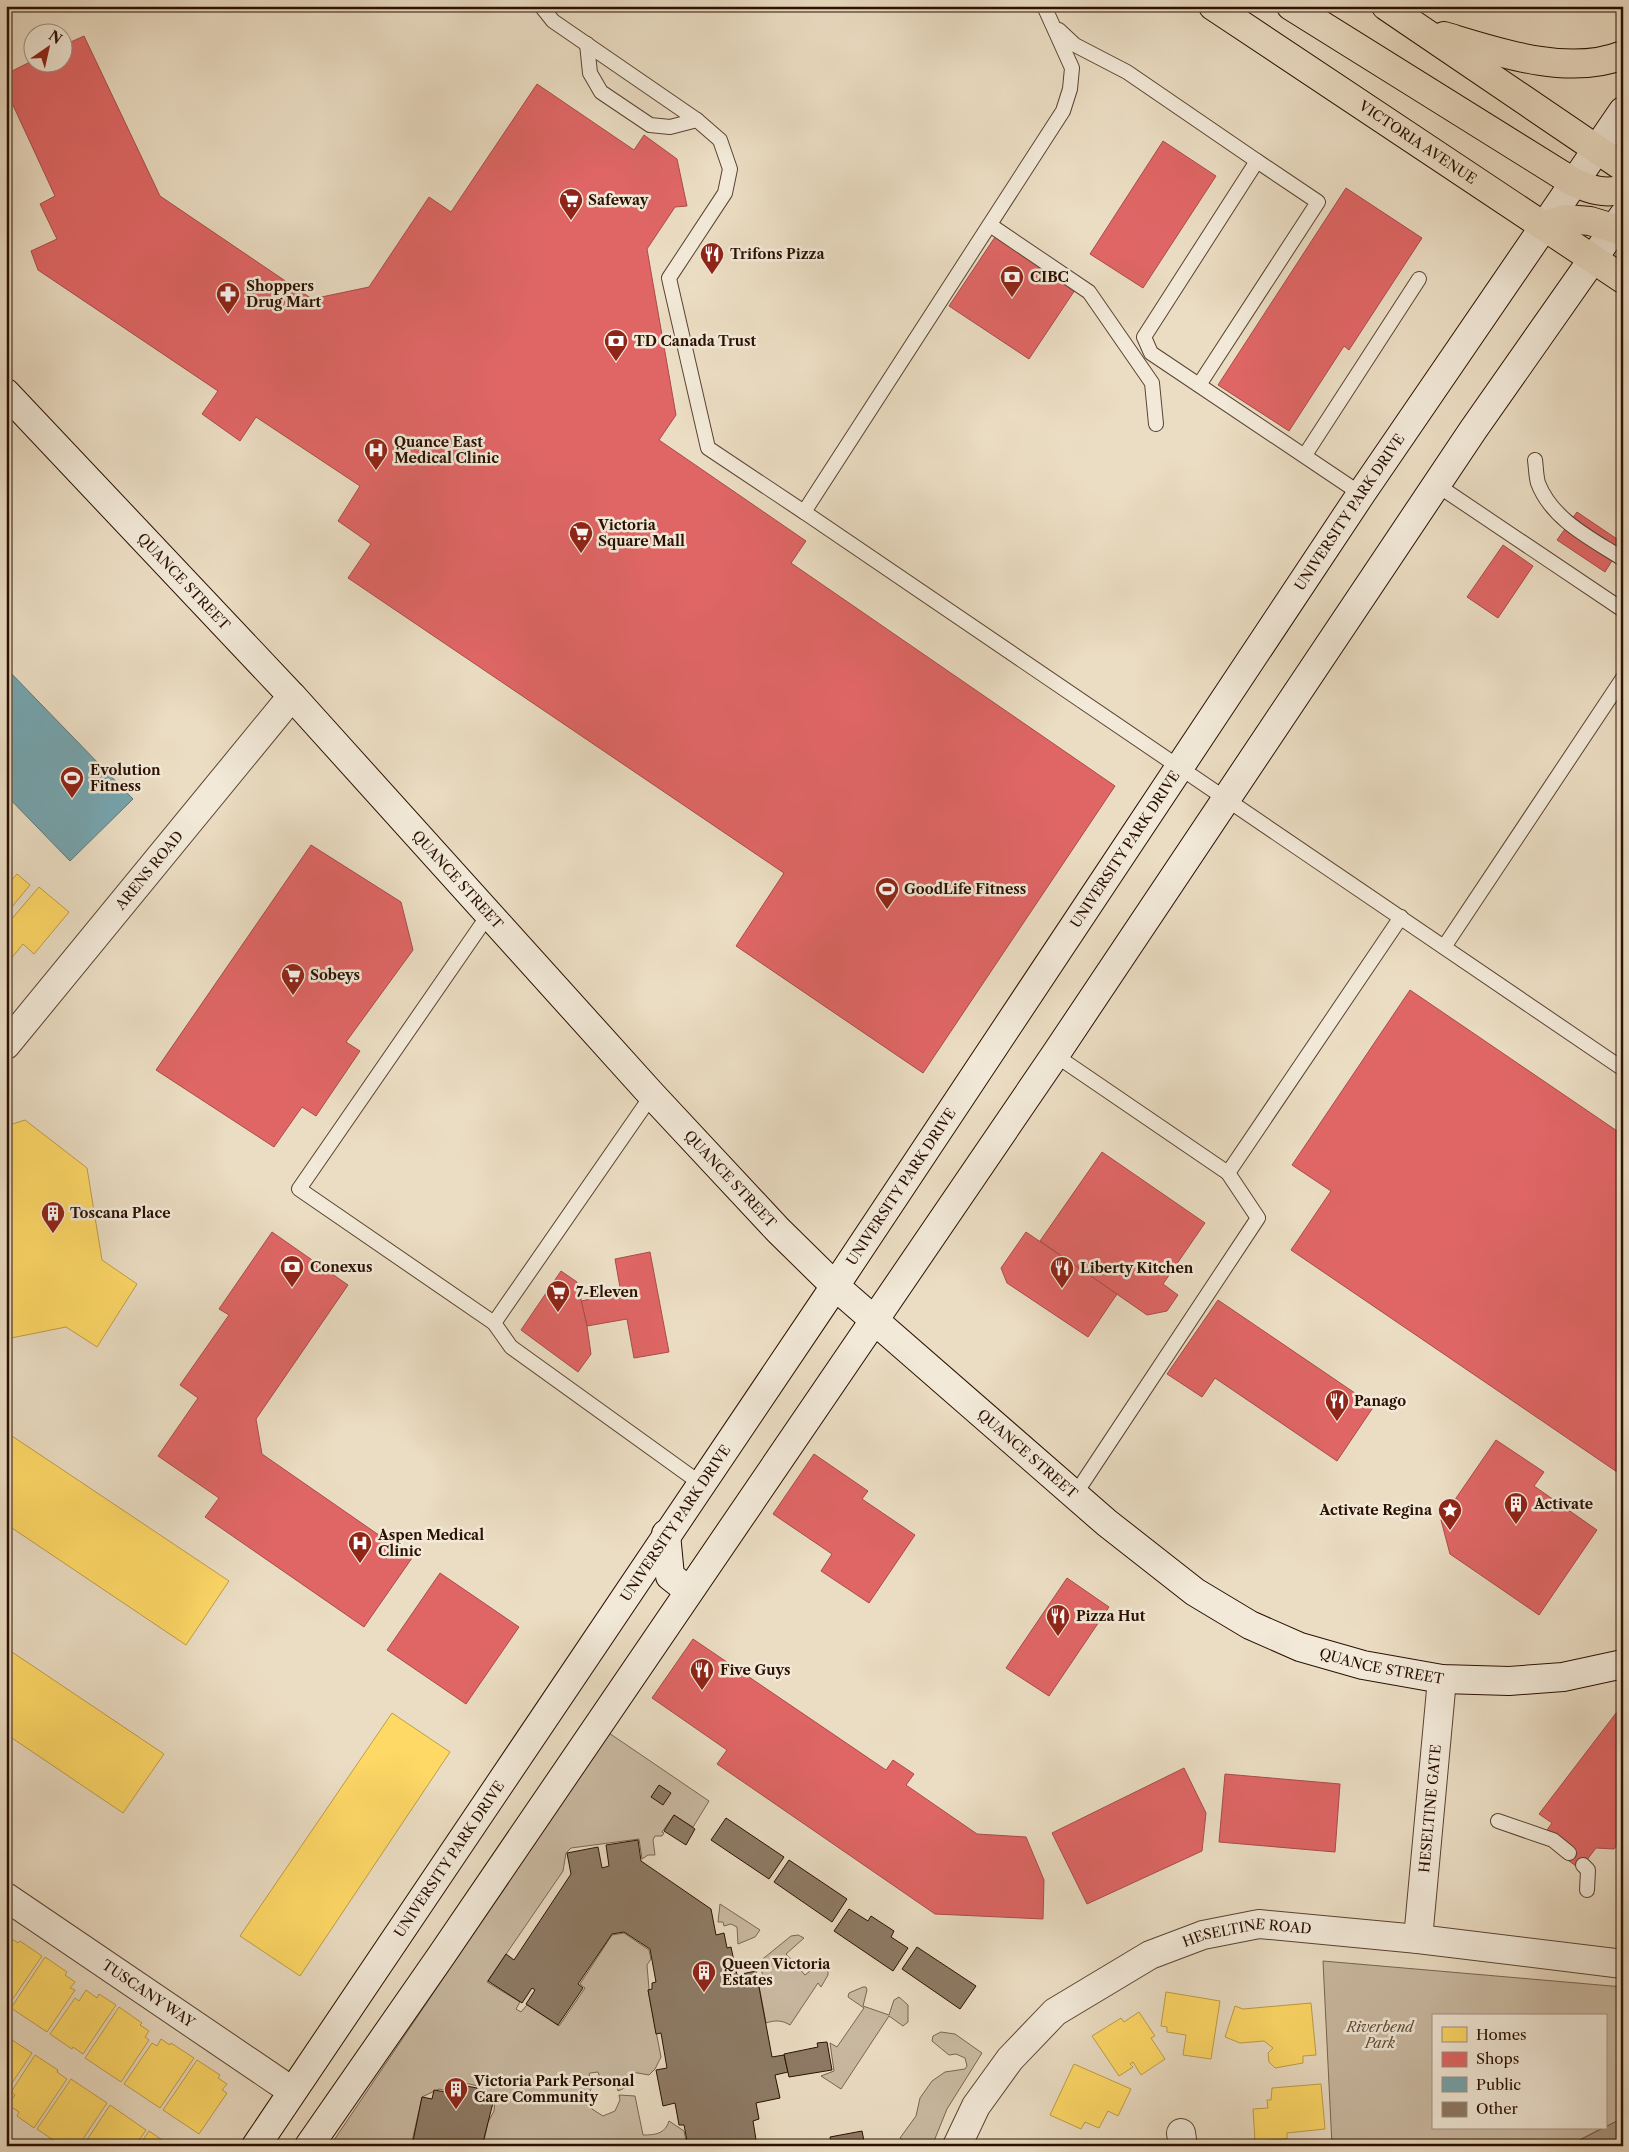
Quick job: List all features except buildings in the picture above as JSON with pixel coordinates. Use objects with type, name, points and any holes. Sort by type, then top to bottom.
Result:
[{"type":"highway","name":"VICTORIA AVENUE","points":[[1212,6],[1623,279]]},
{"type":"highway","points":[[1291,6],[1573,182],[1595,191],[1616,192],[1623,189]]},
{"type":"highway","points":[[1386,6],[1623,167]]},
{"type":"highway","points":[[1420,30],[1500,53],[1545,62],[1590,63],[1623,55]]},
{"type":"highway","points":[[1543,226],[1566,219],[1620,225]]},
{"type":"street","name":"UNIVERSITY PARK DRIVE","points":[[256,2146],[700,1483],[835,1286],[1361,494],[1623,111]]},
{"type":"street","points":[[309,2146],[447,1948],[873,1319],[1055,1055],[1474,430],[1620,225]]},
{"type":"street","name":"QUANCE STREET","points":[[6,393],[292,696],[652,1095],[778,1230],[835,1286],[1074,1496],[1195,1592],[1250,1625],[1300,1647],[1363,1665],[1442,1679],[1509,1681],[1563,1678],[1623,1664]]},
{"type":"street","name":"ARENS ROAD","points":[[10,1032],[292,696]]},
{"type":"street","points":[[666,1534],[670,1576],[689,1591]]},
{"type":"street","name":"HESELTINE GATE","points":[[1418,1939],[1442,1679]]},
{"type":"street","name":"TUSCANY WAY","points":[[6,1897],[292,2091]]},
{"type":"street","name":"HESELTINE ROAD","points":[[957,2146],[976,2106],[1010,2060],[1054,2012],[1150,1955],[1203,1935],[1259,1924],[1418,1939],[1623,1964]]},
{"type":"lane","points":[[541,6],[553,20],[697,120],[720,140],[730,169],[724,193],[669,278],[708,448],[1623,1069]]},
{"type":"lane","points":[[804,512],[1063,111],[1070,89],[1072,68],[1044,6]]},
{"type":"lane","points":[[1053,24],[1075,45],[1127,72],[1318,202],[1199,385]]},
{"type":"lane","points":[[587,44],[590,73],[601,92],[650,125],[670,127],[697,120]]},
{"type":"lane","points":[[1257,161],[1144,336],[1151,353],[1361,494]]},
{"type":"lane","points":[[990,225],[1089,292],[1152,382],[1156,424]]},
{"type":"lane","points":[[1305,455],[1419,278]]},
{"type":"lane","points":[[1535,460],[1538,482],[1550,506],[1562,519],[1623,559]]},
{"type":"lane","points":[[1437,485],[1623,610]]},
{"type":"lane","points":[[1444,946],[1623,678]]},
{"type":"lane","points":[[489,914],[300,1189],[494,1323],[511,1346],[700,1483]]},
{"type":"lane","points":[[1228,1173],[1401,917]]},
{"type":"lane","points":[[1055,1055],[1228,1173],[1258,1218],[1074,1496]]},
{"type":"lane","points":[[494,1323],[652,1095]]},
{"type":"lane","points":[[1498,1821],[1553,1840],[1569,1853]]},
{"type":"lane","points":[[1584,1865],[1588,1870],[1587,1890]]},
{"type":"green space","points":[[609,1733],[709,1801],[693,1827],[674,1815],[662,1832],[664,1833],[662,1836],[655,1836],[653,1840],[655,1855],[648,1855],[642,1859],[639,1839],[571,1848],[566,1853],[563,1871],[487,1982],[520,2002],[516,2009],[521,2012],[527,2005],[559,2026],[585,1988],[580,1984],[612,1935],[624,1933],[649,1950],[651,1959],[647,1965],[648,1990],[661,2057],[655,2069],[649,2075],[632,2072],[629,2086],[618,2091],[617,2087],[606,2082],[602,2083],[598,2072],[590,2073],[593,2085],[587,2097],[592,2109],[603,2116],[615,2111],[620,2100],[619,2095],[635,2096],[643,2135],[659,2133],[665,2129],[669,2121],[684,2131],[687,2146],[483,2146],[488,2122],[494,2111],[495,2095],[478,2091],[478,2086],[456,2081],[456,2093],[439,2089],[422,2097],[411,2146],[330,2146]]},
{"type":"green space","points":[[720,1904],[760,1930],[755,1937],[738,1944],[737,1927],[731,1924],[724,1926],[723,1922],[718,1922]]},
{"type":"green space","points":[[798,1935],[804,1938],[786,1954],[805,1975],[824,1960],[828,1963],[828,1975],[821,1987],[818,1983],[790,2025],[778,2021],[766,2023],[759,1986],[763,1977],[759,1962],[791,1936]]},
{"type":"green space","name":"Riverbend Park","points":[[1323,1961],[1623,1987],[1623,2118],[1606,2126],[1606,2014],[1432,2014],[1432,2130],[1598,2130],[1568,2146],[1332,2146]]},
{"type":"green space","points":[[866,1987],[867,1990],[863,2006],[889,2015],[894,2000],[899,1997],[908,2005],[908,2022],[903,2026],[889,2016],[841,2089],[821,2076],[834,2071],[830,2043],[837,2047],[864,2008],[848,1997],[849,1993]]},
{"type":"green space","points":[[941,2032],[955,2034],[982,2053],[947,2109],[932,2146],[911,2146],[900,2138],[916,2116],[920,2098],[932,2081],[945,2072],[965,2069],[967,2066],[965,2058],[956,2054],[949,2055],[932,2041],[933,2036]]},
{"type":"shaded area","points":[[1623,2118],[1623,2146],[1568,2146],[1599,2130],[1606,2130],[1606,2127]]},
{"type":"place","name":"Safeway","points":[[571,221]]},
{"type":"place","name":"Trifons Pizza","points":[[712,275]]},
{"type":"place","name":"CIBC","points":[[1012,298]]},
{"type":"place","name":"Shoppers Drug Mart","points":[[228,315]]},
{"type":"place","name":"TD Canada Trust","points":[[616,362]]},
{"type":"place","name":"Quance East Medical Clinic","points":[[376,471]]},
{"type":"place","name":"Victoria Square Mall","points":[[581,554]]},
{"type":"place","name":"Evolution Fitness","points":[[72,799]]},
{"type":"place","name":"GoodLife Fitness","points":[[887,910]]},
{"type":"place","name":"Sobeys","points":[[293,996]]},
{"type":"place","name":"Toscana Place","points":[[53,1234]]},
{"type":"place","name":"Conexus","points":[[292,1288]]},
{"type":"place","name":"Liberty Kitchen","points":[[1062,1289]]},
{"type":"place","name":"7-Eleven","points":[[558,1313]]},
{"type":"place","name":"Panago","points":[[1337,1422]]},
{"type":"place","name":"Activate","points":[[1516,1525]]},
{"type":"place","name":"Activate Regina","points":[[1450,1531]]},
{"type":"place","name":"Aspen Medical Clinic","points":[[360,1564]]},
{"type":"place","name":"Pizza Hut","points":[[1058,1637]]},
{"type":"place","name":"Five Guys","points":[[702,1691]]},
{"type":"place","name":"Queen Victoria Estates","points":[[704,1993]]},
{"type":"place","name":"Victoria Park Personal Care Community","points":[[456,2110]]}]
